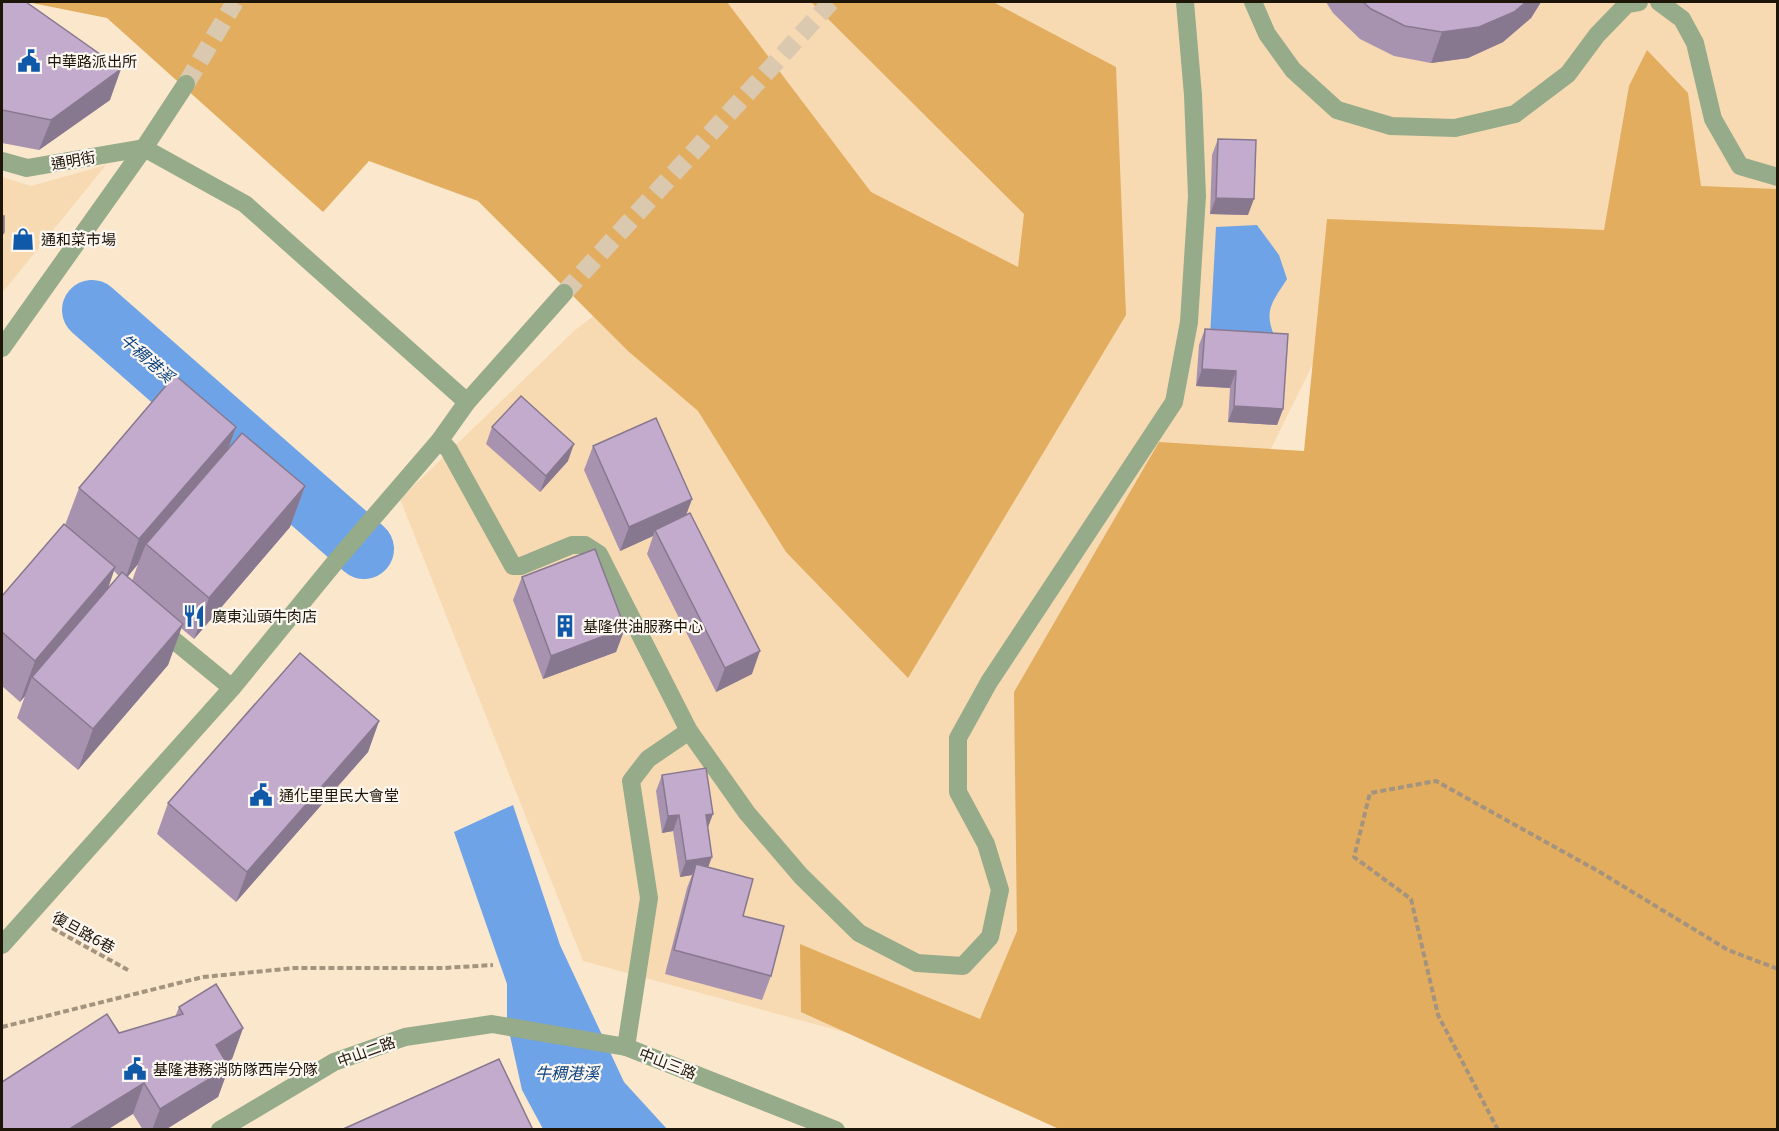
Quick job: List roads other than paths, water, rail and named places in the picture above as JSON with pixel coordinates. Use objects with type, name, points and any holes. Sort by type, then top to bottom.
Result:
[{"type":"street","points":[[440,440],[449,450],[513,566],[521,566],[572,545],[585,544],[599,554],[689,731],[747,813],[801,876],[859,933],[917,963],[963,966],[990,937],[1000,890],[986,844],[958,792],[958,738],[989,682],[1174,402],[1189,322],[1197,196],[1193,95],[1185,2]]},
{"type":"street","points":[[1253,2],[1267,34],[1293,70],[1338,110],[1392,126],[1455,128],[1515,114],[1568,74],[1597,35],[1627,4],[1639,2]]},
{"type":"street","points":[[1659,2],[1682,19],[1695,43],[1713,119],[1740,166],[1778,177]]},
{"type":"street","points":[[2,348],[144,148],[186,84]]},
{"type":"street","points":[[144,148],[245,204],[467,402]]},
{"type":"street","name":"通明街","points":[[2,161],[27,168],[144,148]]},
{"type":"street","points":[[2,945],[231,688],[440,440],[467,402],[564,293]]},
{"type":"street","points":[[142,614],[231,688]]},
{"type":"street","points":[[619,1045],[649,898],[631,781],[648,759],[689,731]]},
{"type":"street","name":"中山三路","points":[[492,1024],[619,1045],[836,1130]]},
{"type":"street","name":"中山二路","points":[[220,1130],[334,1062],[405,1037],[492,1024]]},
{"type":"water","points":[[1257,225],[1279,255],[1287,279],[1271,308],[1270,322],[1276,340],[1210,337],[1216,227]]},
{"type":"water","name":"牛稠港溪","points":[[513,805],[560,945],[624,1082],[667,1129],[543,1129],[522,1090],[507,1022],[507,984],[454,832]]},
{"type":"waterway","name":"牛稠港溪","points":[[92,310],[364,549]]},
{"type":"tunnel","points":[[186,84],[235,2]]},
{"type":"tunnel","points":[[564,293],[831,2]]},
{"type":"place","name":"中華路派出所","points":[[29,61]]},
{"type":"place","name":"通和菜市場","points":[[23,239]]},
{"type":"place","name":"廣東汕頭牛肉店","points":[[194,616]]},
{"type":"place","name":"基隆供油服務中心","points":[[565,626]]},
{"type":"place","name":"通化里里民大會堂","points":[[261,795]]},
{"type":"place","name":"基隆港務消防隊西岸分隊","points":[[135,1069]]}]
